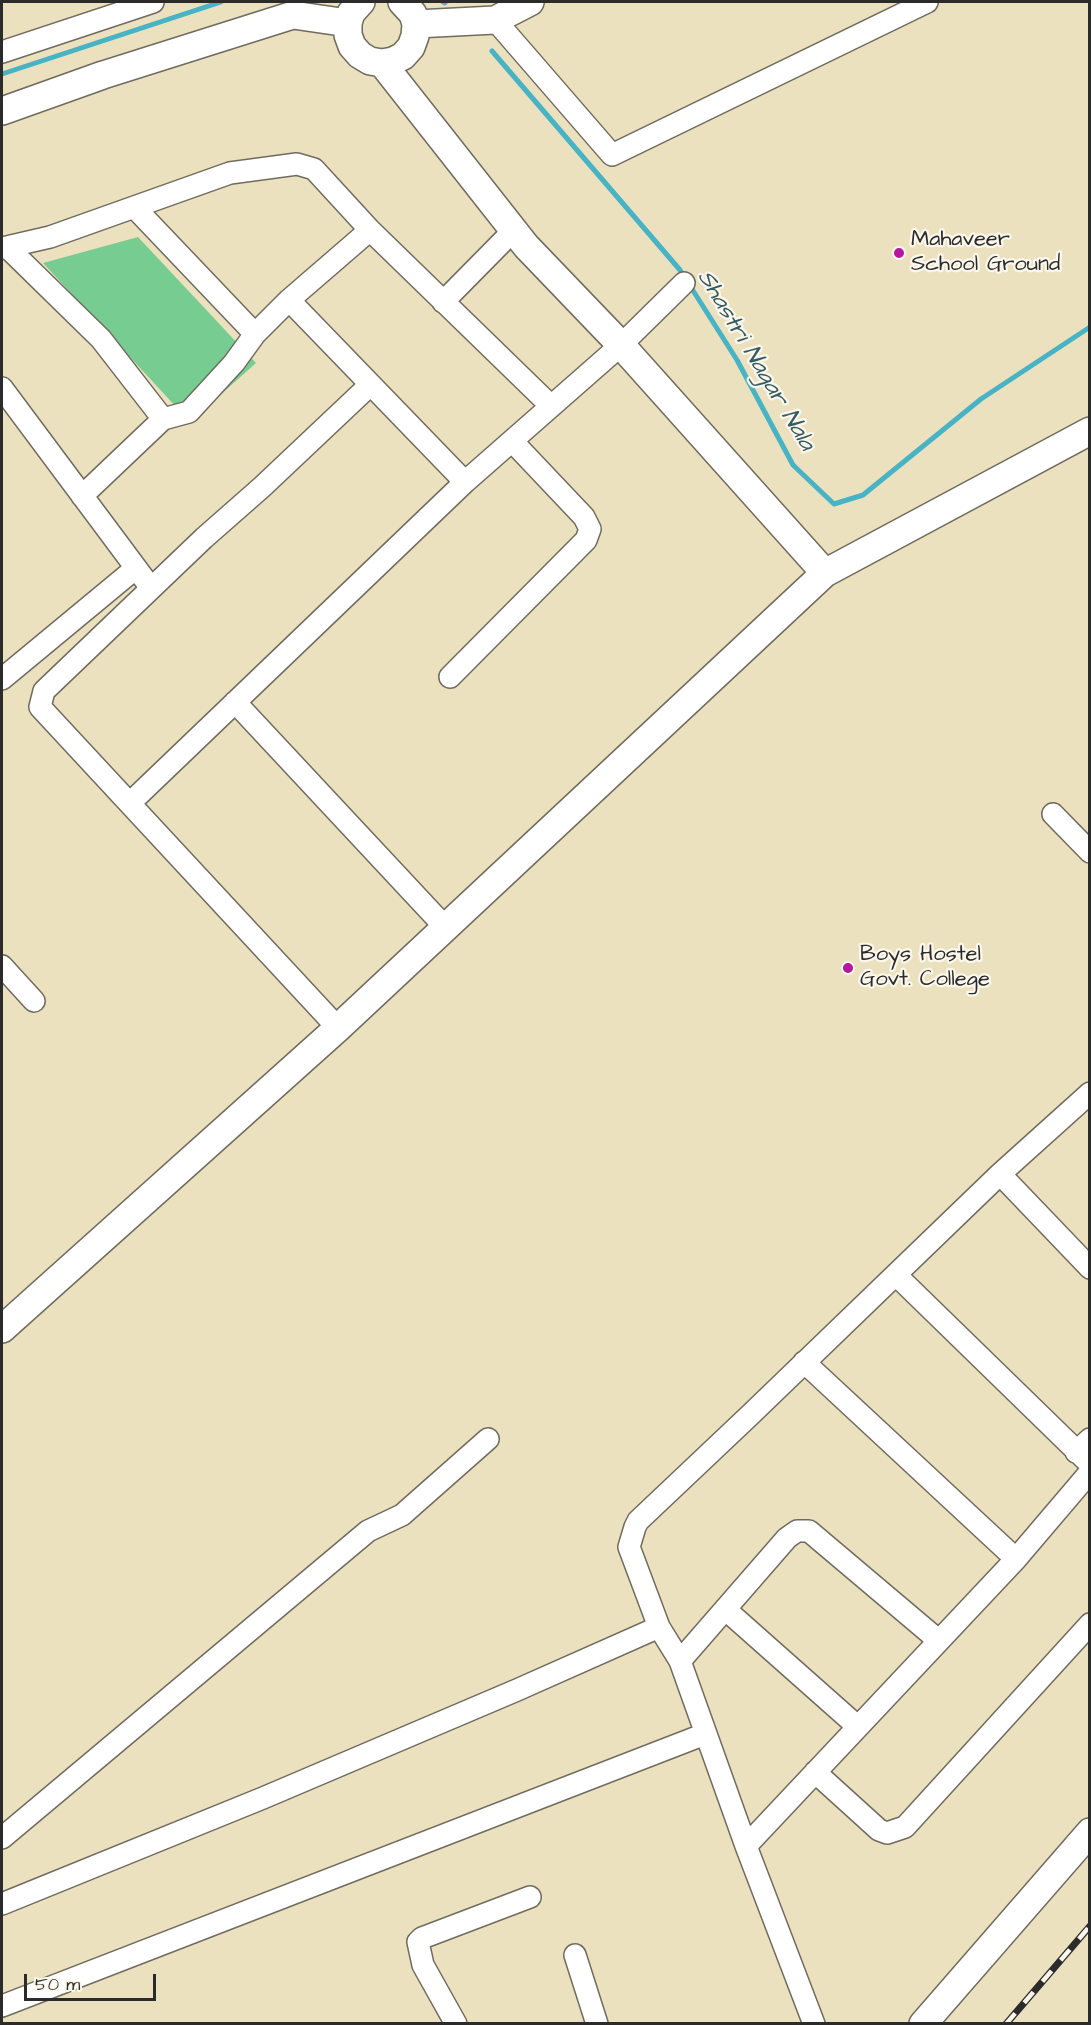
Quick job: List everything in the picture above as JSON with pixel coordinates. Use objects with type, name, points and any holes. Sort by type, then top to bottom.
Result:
[{"type":"street","points":[[2,52],[104,9],[153,2]]},
{"type":"street","points":[[2,111],[289,8],[354,12],[348,35],[352,46],[370,61],[382,63],[404,56],[411,47],[416,36],[409,13],[495,20],[530,2]]},
{"type":"street","points":[[495,20],[612,155],[927,2]]},
{"type":"street","points":[[382,63],[526,246],[621,345],[825,573]]},
{"type":"street","points":[[4,248],[50,237],[230,173],[297,164],[314,169],[370,230],[551,406]]},
{"type":"street","points":[[135,208],[255,334]]},
{"type":"street","points":[[82,496],[163,419],[189,412],[234,363],[255,334],[289,300],[370,230]]},
{"type":"street","points":[[443,302],[514,230]]},
{"type":"street","points":[[4,248],[100,339],[163,419]]},
{"type":"street","points":[[130,803],[465,483],[621,345],[684,283]]},
{"type":"street","points":[[289,300],[465,483]]},
{"type":"street","points":[[338,1028],[40,707],[44,691],[204,538],[262,487],[370,385]]},
{"type":"street","points":[[2,388],[151,588]]},
{"type":"street","points":[[2,1329],[338,1028],[825,573],[1089,432]]},
{"type":"street","points":[[450,677],[586,540],[590,530],[584,517],[512,441]]},
{"type":"street","points":[[2,679],[136,568]]},
{"type":"street","points":[[235,702],[445,927]]},
{"type":"street","points":[[1053,814],[1089,852]]},
{"type":"street","points":[[2,966],[34,1001]]},
{"type":"street","points":[[814,2024],[746,1846],[680,1661],[658,1626],[629,1547],[638,1521],[750,1416],[1000,1173],[1086,1102]]},
{"type":"street","points":[[1000,1173],[1089,1268]]},
{"type":"street","points":[[896,1275],[1085,1452]]},
{"type":"street","points":[[804,1362],[1016,1559]]},
{"type":"street","points":[[2,1838],[368,1531],[402,1515],[488,1439]]},
{"type":"street","points":[[746,1846],[1016,1559],[1089,1472]]},
{"type":"street","points":[[680,1661],[788,1538],[797,1531],[809,1531],[938,1640]]},
{"type":"street","points":[[725,1609],[857,1726]]},
{"type":"street","points":[[814,1772],[879,1830],[887,1833],[905,1827],[1089,1624]]},
{"type":"street","points":[[2,1904],[263,1798],[517,1690],[658,1626]]},
{"type":"street","points":[[2,2006],[705,1734]]},
{"type":"street","points":[[923,2024],[1089,1832]]},
{"type":"street","points":[[456,2024],[423,1965],[418,1942],[422,1938],[530,1897]]},
{"type":"street","points":[[574,1955],[597,2024]]},
{"type":"green space","points":[[138,237],[256,363],[190,422],[43,263]]},
{"type":"waterway","name":"Shastri Nagar Nala","points":[[2,74],[221,2]]},
{"type":"waterway","name":"Shastri Nagar Nala","points":[[492,51],[680,270],[737,360],[793,465],[834,504],[863,495],[981,399],[1090,327]]},
{"type":"railway","points":[[1006,2024],[1090,1926]]},
{"type":"place","name":"Mahaveer School Ground","points":[[899,253]]},
{"type":"place","name":"Boys Hostel Govt. College","points":[[848,968]]}]
